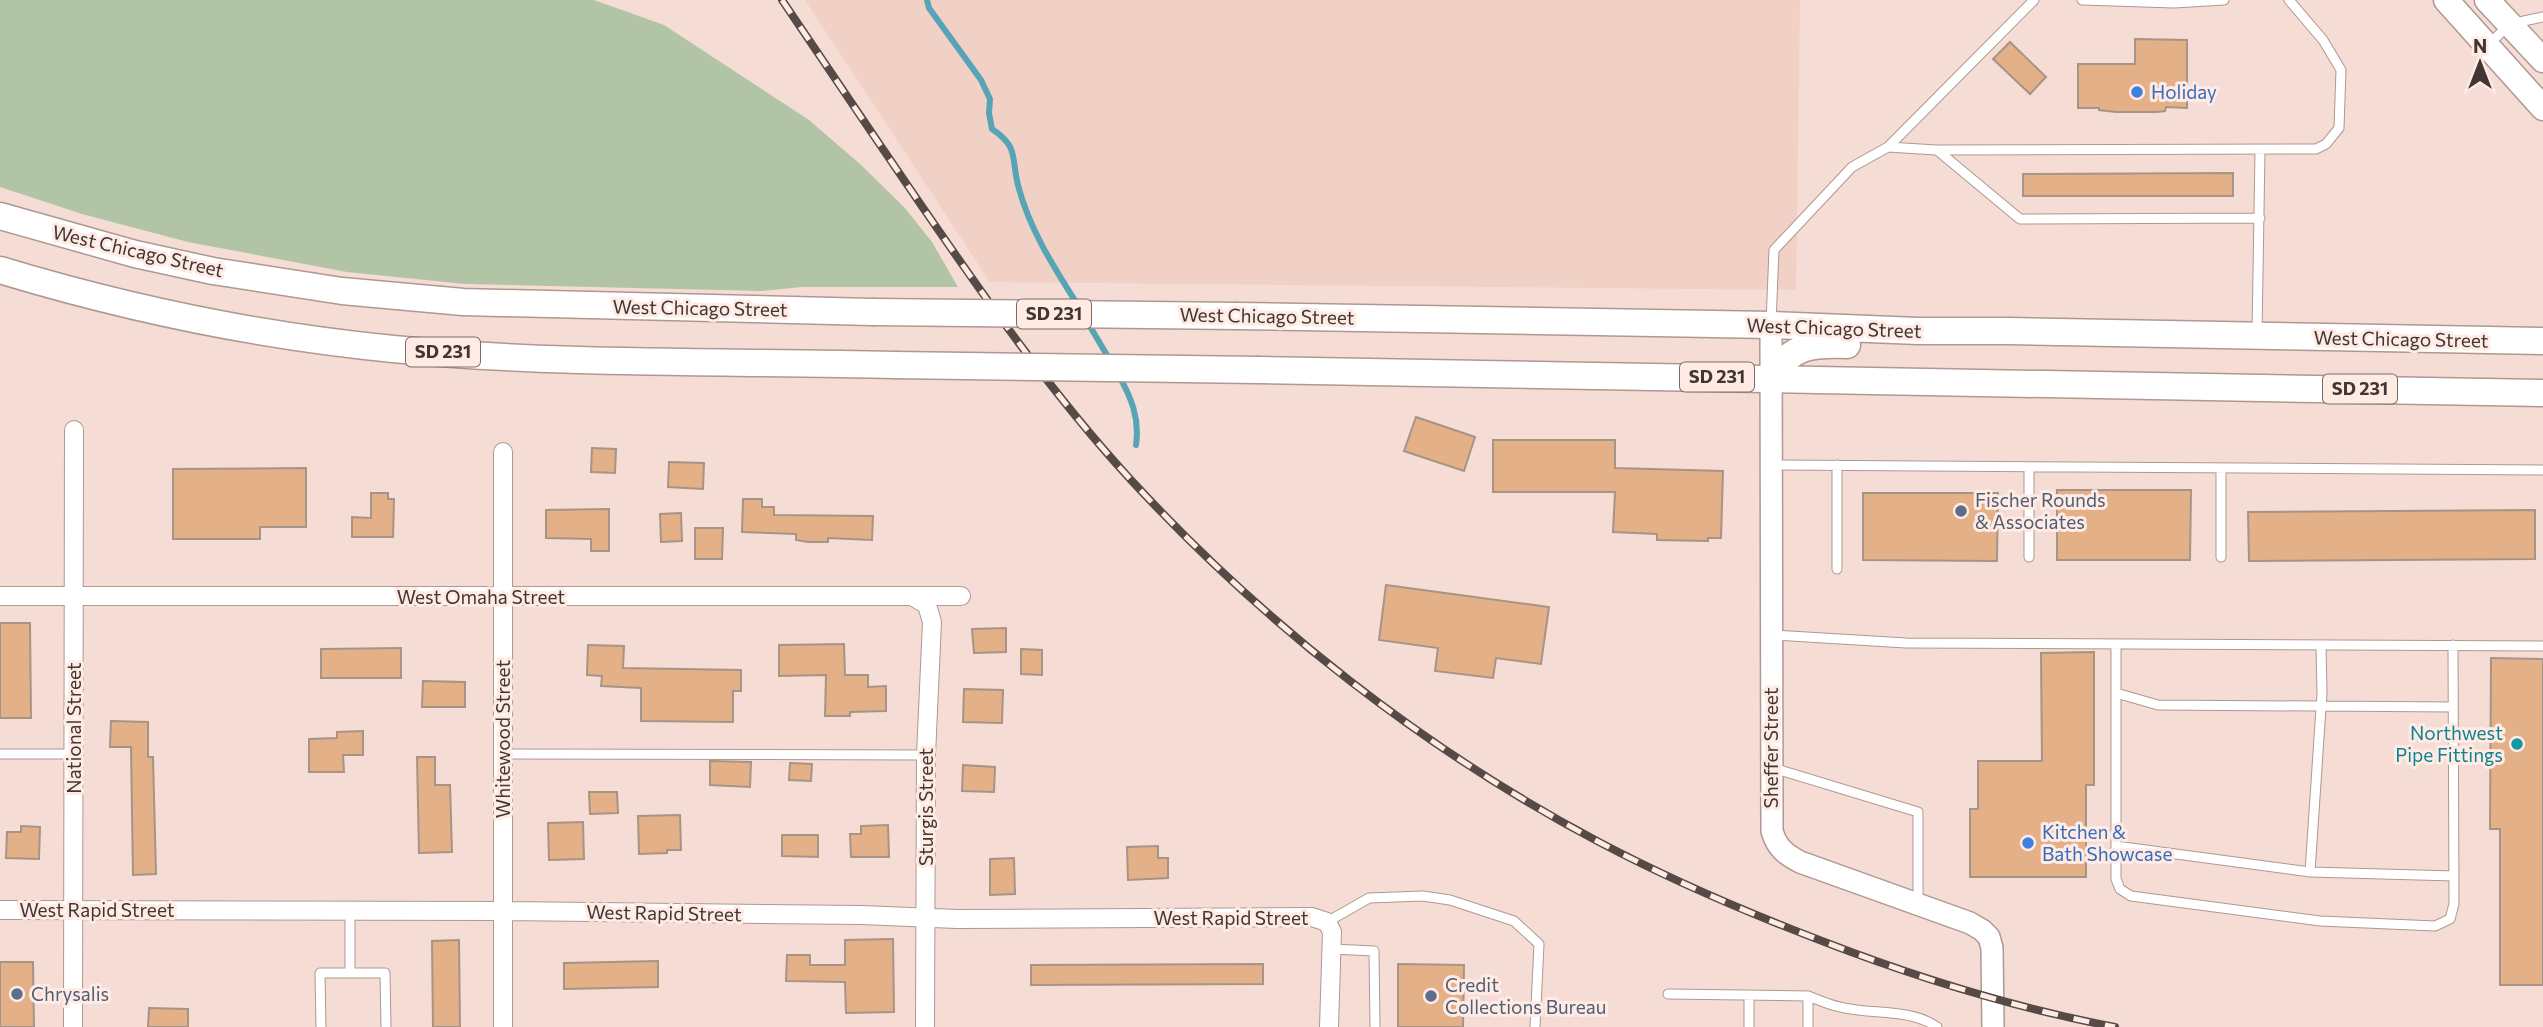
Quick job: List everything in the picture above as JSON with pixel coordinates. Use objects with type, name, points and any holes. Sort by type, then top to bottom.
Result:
[{"type":"main road","points":[[2446,0],[2543,108]]},
{"type":"main road","points":[[2487,0],[2543,60]]},
{"type":"main road","name":"West Chicago Street","points":[[0,216],[135,254],[213,271],[366,294],[463,302],[872,312],[1771,325],[1918,331],[2256,329],[2543,341]]},
{"type":"main road","name":"SD 231","points":[[0,270],[113,303],[260,332],[394,349],[553,358],[2543,393]]},
{"type":"main road","points":[[1918,331],[2048,319],[2256,329],[2543,327]]},
{"type":"main road","points":[[1771,378],[1779,364],[1795,352],[1816,344],[1919,346],[2008,331]]},
{"type":"street","name":"Sheffer Street","points":[[1771,325],[1771,768],[1772,831],[1776,844],[1785,854],[1819,870],[1970,923],[1982,930],[1989,937],[1993,961],[1993,1027]]},
{"type":"street","name":"National Street","points":[[74,430],[74,1027]]},
{"type":"street","name":"Whitewood Street","points":[[503,452],[503,1027]]},
{"type":"street","name":"West Omaha Street","points":[[0,596],[961,596]]},
{"type":"street","name":"Sturgis Street","points":[[912,596],[927,605],[932,622],[926,755],[925,1027]]},
{"type":"street","name":"West Rapid Street","points":[[0,910],[504,911],[926,918],[1312,916],[1327,922]]},
{"type":"street","points":[[1327,922],[1332,932],[1329,1027]]},
{"type":"lane","points":[[1771,325],[1774,250],[1852,167],[1888,147],[2034,0]]},
{"type":"lane","points":[[2082,0],[2174,3],[2224,0]]},
{"type":"lane","points":[[1888,147],[1937,150],[2316,149],[2326,144],[2339,128],[2341,70],[2323,40],[2289,0]]},
{"type":"lane","points":[[2488,46],[2510,24],[2543,17]]},
{"type":"lane","points":[[1937,150],[2020,219],[2260,218]]},
{"type":"lane","points":[[2256,329],[2260,150]]},
{"type":"lane","points":[[1771,465],[2543,470]]},
{"type":"lane","points":[[1837,465],[1837,569]]},
{"type":"lane","points":[[2029,467],[2029,557]]},
{"type":"lane","points":[[2221,468],[2221,556]]},
{"type":"lane","points":[[1772,635],[1906,643],[2543,646]]},
{"type":"lane","points":[[2116,644],[2116,879],[2120,889],[2131,896],[2320,921],[2435,926],[2450,919],[2454,904],[2453,646]]},
{"type":"lane","points":[[2310,872],[2321,707],[2321,645]]},
{"type":"lane","points":[[2116,693],[2158,705],[2453,707]]},
{"type":"lane","points":[[0,754],[74,754]]},
{"type":"lane","points":[[503,754],[926,755]]},
{"type":"lane","points":[[1771,768],[1918,812],[1918,905]]},
{"type":"lane","points":[[2116,846],[2310,872],[2454,876]]},
{"type":"lane","points":[[1327,922],[1370,898],[1423,896],[1450,900],[1514,921],[1539,944],[1535,1027]]},
{"type":"lane","points":[[350,911],[351,972]]},
{"type":"lane","points":[[1332,949],[1374,951],[1375,1027]]},
{"type":"lane","points":[[321,1027],[320,973],[351,972],[385,973],[386,1027]]},
{"type":"lane","points":[[1668,994],[1808,996],[1840,1007],[1902,1014],[1928,1020],[1937,1027]]},
{"type":"lane","points":[[1749,995],[1749,1027]]},
{"type":"lane","points":[[1808,996],[1808,1027]]},
{"type":"shaded area","points":[[805,0],[1800,0],[1796,290],[990,282]]},
{"type":"green space","points":[[0,0],[594,0],[664,25],[809,120],[904,207],[932,242],[958,287],[802,287],[761,291],[465,284],[347,272],[188,242],[82,214],[0,187]]},
{"type":"building","points":[[2135,39],[2187,40],[2187,108],[2166,107],[2165,111],[2157,112],[2116,112],[2099,108],[2078,108],[2078,64],[2135,64]]},
{"type":"building","points":[[2010,42],[2046,77],[2030,94],[1993,59]]},
{"type":"building","points":[[2233,173],[2233,196],[2023,196],[2023,174]]},
{"type":"building","points":[[1416,417],[1475,437],[1464,471],[1404,451]]},
{"type":"building","points":[[1493,440],[1615,440],[1615,468],[1723,471],[1721,538],[1708,538],[1708,541],[1657,540],[1657,534],[1613,532],[1615,492],[1493,492]]},
{"type":"building","points":[[592,448],[616,449],[615,473],[591,472]]},
{"type":"building","points":[[669,462],[704,463],[703,489],[668,487]]},
{"type":"building","points":[[306,468],[306,527],[260,527],[260,539],[173,539],[173,469]]},
{"type":"building","points":[[2057,490],[2191,490],[2190,560],[2057,560]]},
{"type":"building","points":[[371,493],[388,493],[388,499],[394,499],[393,537],[352,537],[352,517],[371,518]]},
{"type":"building","points":[[1863,493],[1998,493],[1997,561],[1863,560]]},
{"type":"building","points":[[743,499],[762,499],[762,507],[774,507],[774,515],[873,516],[872,540],[828,538],[828,542],[808,542],[796,540],[796,534],[742,532]]},
{"type":"building","points":[[609,509],[609,551],[591,551],[591,539],[546,538],[546,510]]},
{"type":"building","points":[[2535,510],[2535,559],[2249,561],[2248,512]]},
{"type":"building","points":[[681,513],[682,541],[661,542],[660,514]]},
{"type":"building","points":[[695,528],[723,528],[722,559],[695,559]]},
{"type":"building","points":[[1386,585],[1549,607],[1541,664],[1496,658],[1493,678],[1435,671],[1438,648],[1379,640]]},
{"type":"building","points":[[0,623],[30,623],[31,718],[0,718]]},
{"type":"building","points":[[1006,628],[1006,652],[974,653],[972,629]]},
{"type":"building","points":[[844,644],[845,675],[868,675],[868,687],[886,686],[886,711],[825,716],[826,675],[779,676],[779,645]]},
{"type":"building","points":[[588,645],[624,646],[623,668],[741,670],[741,691],[733,691],[733,722],[641,721],[641,688],[601,686],[602,676],[587,675]]},
{"type":"building","points":[[401,648],[401,678],[321,678],[321,649]]},
{"type":"building","points":[[1021,649],[1042,650],[1042,675],[1021,674]]},
{"type":"building","points":[[2094,652],[2094,785],[2086,785],[2086,877],[1970,877],[1970,809],[1978,809],[1978,761],[2042,761],[2041,653]]},
{"type":"building","name":"Northwest Pipe Fittings","points":[[2491,658],[2543,659],[2543,985],[2500,985],[2500,829],[2490,829]]},
{"type":"building","points":[[423,681],[465,682],[465,707],[422,707]]},
{"type":"building","points":[[964,689],[1003,690],[1002,723],[963,722]]},
{"type":"building","points":[[111,721],[148,722],[148,757],[153,757],[156,874],[133,875],[131,747],[110,747]]},
{"type":"building","points":[[363,731],[363,755],[343,755],[344,772],[309,772],[309,739],[337,738],[337,732]]},
{"type":"building","points":[[417,757],[435,757],[435,785],[450,785],[452,852],[419,853]]},
{"type":"building","points":[[710,761],[751,762],[750,787],[710,785]]},
{"type":"building","points":[[790,763],[812,764],[811,781],[789,780]]},
{"type":"building","points":[[963,765],[995,767],[994,792],[962,791]]},
{"type":"building","points":[[589,792],[617,792],[618,813],[590,814]]},
{"type":"building","points":[[680,815],[681,850],[639,854],[638,816]]},
{"type":"building","points":[[583,822],[584,859],[549,860],[548,823]]},
{"type":"building","points":[[888,825],[889,857],[851,857],[850,834],[861,834],[861,826]]},
{"type":"building","points":[[21,826],[40,827],[39,859],[6,858],[7,832],[21,832]]},
{"type":"building","points":[[782,835],[818,835],[818,857],[782,856]]},
{"type":"building","points":[[1158,846],[1158,858],[1168,858],[1168,878],[1128,880],[1127,847]]},
{"type":"building","points":[[1014,858],[1015,894],[990,895],[990,859]]},
{"type":"building","points":[[893,939],[894,1012],[846,1013],[845,982],[786,981],[787,955],[810,955],[810,965],[845,965],[845,940]]},
{"type":"building","points":[[459,940],[460,1027],[433,1027],[432,941]]},
{"type":"building","points":[[658,961],[658,987],[564,989],[564,963]]},
{"type":"building","name":"Chrysalis","points":[[0,962],[33,962],[34,1027],[0,1027]]},
{"type":"building","points":[[1263,964],[1263,984],[1031,985],[1031,965]]},
{"type":"building","name":"Credit Collections Bureau","points":[[1398,964],[1464,965],[1463,1027],[1398,1027]]},
{"type":"building","points":[[149,1008],[188,1009],[188,1027],[148,1027]]},
{"type":"waterway","points":[[927,0],[929,8],[981,80],[990,99],[992,129],[1001,135],[1010,147],[1018,185],[1029,217],[1079,307]]},
{"type":"waterway","points":[[1088,323],[1111,362]]},
{"type":"waterway","points":[[1118,374],[1133,408],[1137,426],[1136,445]]},
{"type":"railway","points":[[782,0],[969,274],[1074,414],[1131,480],[1182,533],[1236,585],[1350,681],[1471,767],[1534,806],[1626,856],[1681,882],[1858,955],[1967,991],[2115,1027]]},
{"type":"place","name":"Holiday","points":[[2137,92]]},
{"type":"place","name":"Fischer Rounds & Associates","points":[[1961,511]]},
{"type":"place","name":"Northwest Pipe Fittings","points":[[2517,744]]},
{"type":"place","name":"Kitchen & Bath Showcase","points":[[2028,843]]},
{"type":"place","name":"Chrysalis","points":[[17,994]]},
{"type":"place","name":"Credit Collections Bureau","points":[[1431,996]]}]
